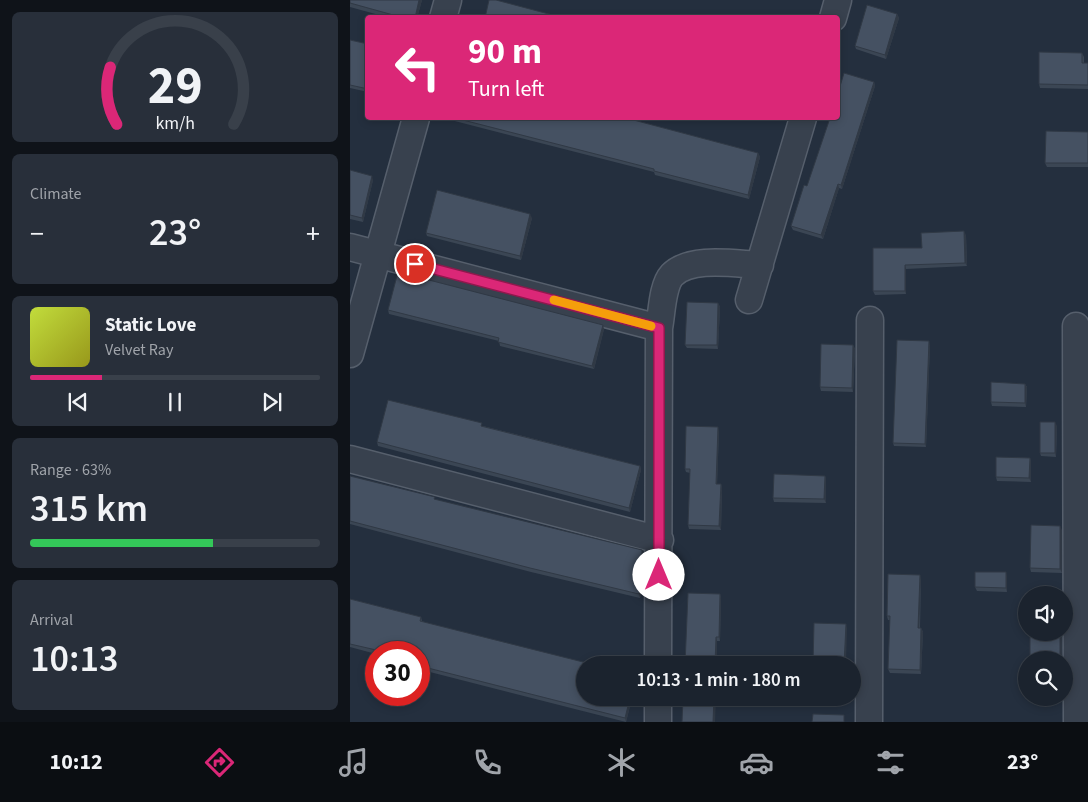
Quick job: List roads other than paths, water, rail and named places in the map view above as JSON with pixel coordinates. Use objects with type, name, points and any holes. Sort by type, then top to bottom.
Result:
[{"type":"street","points":[[444,15],[448,0]]},
{"type":"street","points":[[834,15],[838,0]]},
{"type":"street","points":[[350,354],[415,120]]},
{"type":"street","points":[[749,300],[802,120]]},
{"type":"street","points":[[350,247],[659,328]]},
{"type":"street","points":[[658,656],[660,540],[659,328],[666,289],[672,275],[696,262],[760,264]]},
{"type":"street","points":[[869,722],[870,320]]},
{"type":"street","points":[[1076,326],[1078,722]]},
{"type":"street","points":[[350,459],[660,540]]},
{"type":"street","points":[[658,706],[658,722]]}]
